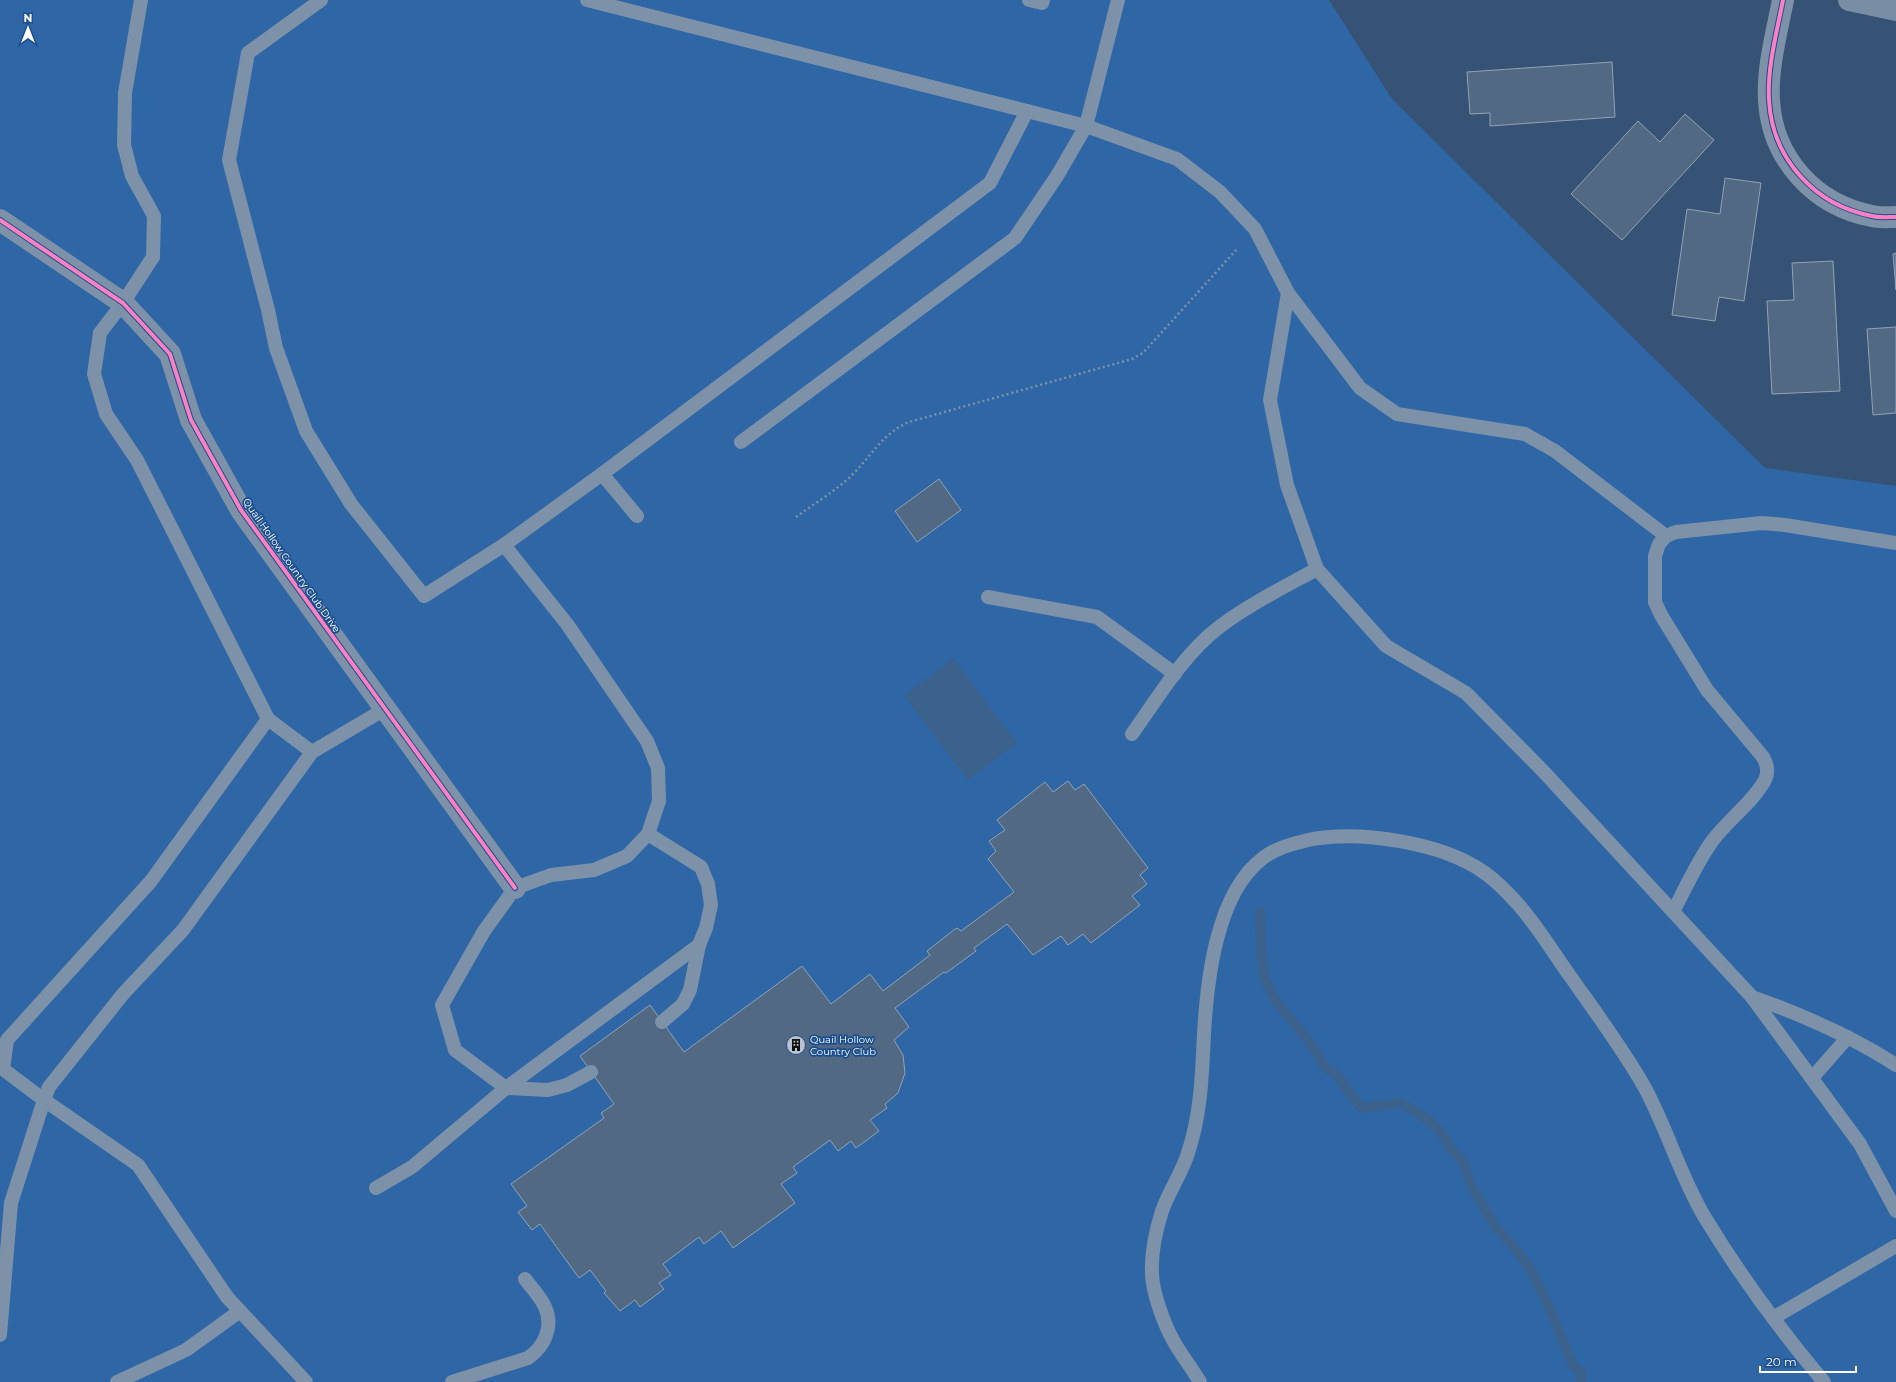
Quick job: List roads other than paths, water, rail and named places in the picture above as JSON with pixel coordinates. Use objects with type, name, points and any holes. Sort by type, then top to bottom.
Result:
[{"type":"street","points":[[1783,0],[1770,75],[1769,100],[1775,132],[1780,146],[1796,173],[1820,194],[1846,208],[1872,216],[1896,217]]},
{"type":"street","points":[[1849,0],[1896,10]]},
{"type":"street","name":"Quail Hollow Country Club Drive","points":[[0,220],[123,303],[170,354],[191,420],[241,510],[515,888]]},
{"type":"lane","points":[[141,0],[125,93],[124,145],[132,176],[154,216],[153,257],[123,303],[100,333],[94,374],[106,414],[136,460],[268,720],[312,752]]},
{"type":"lane","points":[[321,0],[248,53],[229,160],[268,310],[276,348],[306,431],[351,504],[424,596],[504,545],[602,474],[990,184],[1027,111]]},
{"type":"lane","points":[[587,0],[1086,126],[1177,158],[1220,192],[1255,229],[1288,293],[1360,388],[1397,414],[1525,434],[1555,451],[1666,536]]},
{"type":"lane","points":[[1029,0],[1042,3],[1043,0]]},
{"type":"lane","points":[[741,442],[1015,238],[1057,176],[1086,126],[1118,0]]},
{"type":"lane","points":[[1288,293],[1270,400],[1287,485],[1317,569],[1386,646],[1466,693],[1543,771],[1752,997],[1860,1144],[1896,1211]]},
{"type":"lane","points":[[602,474],[637,516]]},
{"type":"lane","points":[[1673,912],[1712,841],[1731,818],[1756,795],[1766,778],[1767,766],[1763,757],[1707,690],[1661,615],[1656,602],[1656,556],[1658,544],[1666,536],[1676,532],[1762,523],[1785,524],[1896,543]]},
{"type":"lane","points":[[504,545],[567,624],[647,741],[658,768],[659,801],[648,834],[627,856],[594,870],[551,875],[515,888],[484,931],[442,1005],[455,1050],[506,1088],[548,1090],[567,1086],[591,1072]]},
{"type":"lane","points":[[1132,734],[1175,674],[1218,628],[1266,597],[1317,569]]},
{"type":"lane","points":[[988,597],[1097,618],[1175,674]]},
{"type":"lane","points":[[0,1336],[11,1203],[49,1086],[123,994],[183,930],[312,752],[385,709]]},
{"type":"lane","points":[[268,720],[151,882],[7,1040],[3,1069],[44,1100],[138,1165],[227,1297],[306,1382]]},
{"type":"lane","points":[[648,834],[701,867],[708,884],[710,905],[706,928],[699,945],[690,990],[683,1004],[662,1022]]},
{"type":"lane","points":[[1200,1382],[1172,1339],[1158,1302],[1152,1276],[1154,1243],[1163,1210],[1187,1157],[1198,1123],[1201,1096],[1206,1001],[1211,964],[1220,931],[1232,900],[1246,875],[1263,858],[1284,846],[1312,840],[1349,837],[1383,838],[1422,846],[1456,858],[1484,872],[1518,904],[1615,1039],[1645,1089],[1671,1143],[1685,1178],[1704,1216],[1773,1318],[1792,1344],[1824,1382]]},
{"type":"lane","points":[[376,1188],[412,1167],[506,1088],[699,945]]},
{"type":"lane","points":[[1752,997],[1790,1011],[1865,1045],[1896,1065]]},
{"type":"lane","points":[[1812,1078],[1848,1037]]},
{"type":"lane","points":[[1773,1318],[1896,1246]]},
{"type":"lane","points":[[452,1382],[528,1358],[537,1352],[544,1343],[547,1329],[545,1306],[525,1279]]},
{"type":"lane","points":[[117,1382],[186,1350],[240,1311]]},
{"type":"waterway","points":[[1260,912],[1261,949],[1265,980],[1277,1003],[1308,1040],[1325,1067],[1336,1074],[1361,1108],[1401,1103],[1430,1121],[1446,1139],[1449,1147],[1464,1163],[1470,1184],[1495,1226],[1518,1252],[1532,1272],[1549,1307],[1573,1365],[1582,1373],[1581,1382]]},
{"type":"place","name":"Quail Hollow Country Club","points":[[796,1045]]}]
